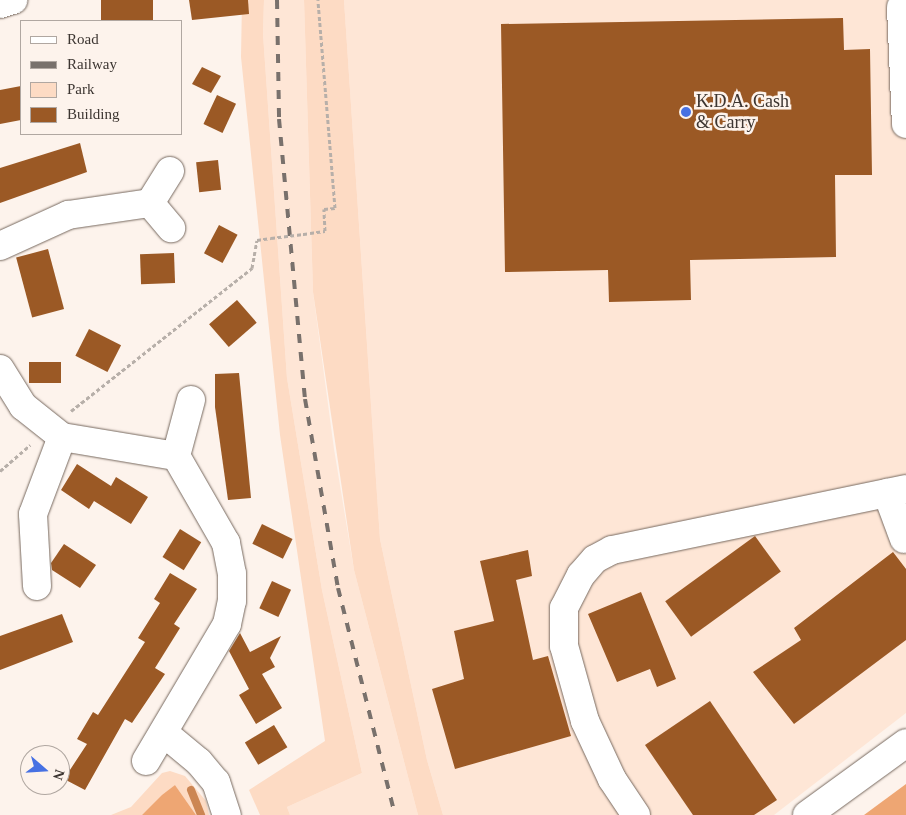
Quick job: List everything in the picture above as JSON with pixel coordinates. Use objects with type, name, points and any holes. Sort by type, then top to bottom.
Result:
[{"type":"street","points":[[0,4],[13,0]]},
{"type":"street","points":[[901,7],[906,124]]},
{"type":"street","points":[[0,246],[68,215],[150,203],[170,172]]},
{"type":"street","points":[[150,203],[171,228]]},
{"type":"street","points":[[0,369],[23,406],[56,433],[176,456]]},
{"type":"street","points":[[146,760],[164,733],[227,624],[232,601],[232,574],[226,543],[176,456],[191,400]]},
{"type":"street","points":[[37,586],[33,514],[56,433]]},
{"type":"street","points":[[636,815],[612,779],[585,721],[564,646],[564,608],[581,575],[595,559],[612,550],[896,491],[904,539]]},
{"type":"street","points":[[164,733],[199,762],[216,782],[227,815]]},
{"type":"street","points":[[807,815],[906,743]]},
{"type":"path","points":[[0,471],[56,433],[252,268],[257,240],[325,231],[324,209],[335,208],[318,0]]},
{"type":"shaded area","points":[[264,0],[304,0],[313,292],[334,449],[354,570],[418,815],[290,815],[287,807],[362,773],[322,590],[287,378],[263,34]]},
{"type":"shaded area","points":[[344,0],[906,0],[906,713],[774,815],[443,815],[427,760],[380,539]]},
{"type":"shaded area","points":[[906,784],[906,815],[864,815]]},
{"type":"shaded area","points":[[175,785],[196,815],[142,815],[162,795]]},
{"type":"green space","points":[[242,0],[264,0],[263,34],[287,378],[322,590],[362,773],[287,807],[290,815],[260,815],[249,790],[325,741],[280,435],[241,57]]},
{"type":"green space","points":[[304,0],[344,0],[380,539],[427,760],[443,815],[418,815],[354,570],[313,292]]},
{"type":"green space","points":[[170,771],[185,776],[206,801],[209,815],[196,815],[175,785],[142,815],[111,815],[131,807],[162,773]]},
{"type":"building","points":[[101,0],[153,0],[153,20],[101,20]]},
{"type":"building","points":[[189,0],[248,0],[249,14],[192,20]]},
{"type":"building","name":"K.D.A. Cash & Carry","points":[[843,18],[844,50],[870,49],[872,175],[835,175],[836,257],[690,260],[691,300],[609,302],[608,270],[505,272],[501,24]]},
{"type":"building","points":[[202,67],[221,76],[211,93],[192,84]]},
{"type":"building","points":[[20,86],[20,120],[0,124],[0,90]]},
{"type":"building","points":[[217,95],[236,104],[223,133],[203,124]]},
{"type":"building","points":[[80,143],[87,172],[0,203],[0,168]]},
{"type":"building","points":[[218,160],[221,190],[199,192],[196,162]]},
{"type":"building","points":[[219,225],[238,235],[223,263],[204,253]]},
{"type":"building","points":[[48,249],[64,309],[32,317],[16,258]]},
{"type":"building","points":[[174,253],[175,283],[141,284],[140,254]]},
{"type":"building","points":[[237,300],[257,323],[229,347],[209,324]]},
{"type":"building","points":[[89,329],[121,345],[107,372],[75,356]]},
{"type":"building","points":[[29,362],[61,362],[61,383],[29,383]]},
{"type":"building","points":[[239,373],[251,498],[228,500],[215,407],[215,374]]},
{"type":"building","points":[[77,464],[111,486],[116,477],[148,497],[131,524],[94,501],[89,509],[61,490]]},
{"type":"building","points":[[262,524],[293,539],[283,559],[252,544]]},
{"type":"building","points":[[180,529],[201,542],[184,570],[163,557]]},
{"type":"building","points":[[755,536],[781,572],[691,637],[665,601]]},
{"type":"building","points":[[64,544],[96,565],[80,588],[52,570],[51,563]]},
{"type":"building","points":[[528,550],[532,576],[516,580],[533,660],[548,656],[571,736],[455,769],[432,689],[464,679],[454,631],[494,621],[480,561]]},
{"type":"building","points":[[893,552],[906,569],[906,640],[794,724],[753,672],[801,640],[794,628]]},
{"type":"building","points":[[170,573],[197,589],[174,624],[180,628],[155,668],[165,674],[132,723],[125,719],[85,790],[70,782],[70,770],[87,744],[77,739],[93,712],[98,715],[145,642],[138,638],[160,603],[154,599]]},
{"type":"building","points":[[272,581],[291,590],[278,617],[259,608]]},
{"type":"building","points":[[641,592],[676,679],[657,687],[650,669],[617,682],[588,614]]},
{"type":"building","points":[[62,614],[73,642],[0,670],[0,636]]},
{"type":"building","points":[[240,633],[250,652],[281,636],[270,658],[275,667],[262,674],[282,708],[256,724],[239,695],[249,689],[229,651]]},
{"type":"building","points":[[710,701],[777,800],[754,815],[693,815],[645,745]]},
{"type":"building","points":[[274,725],[287,747],[258,765],[245,743]]},
{"type":"waterway","points":[[191,790],[201,815]]},
{"type":"railway","points":[[277,0],[279,119],[305,399],[338,588],[395,815]]},
{"type":"place","name":"K.D.A. Cash & Carry","points":[[686,112]]}]
